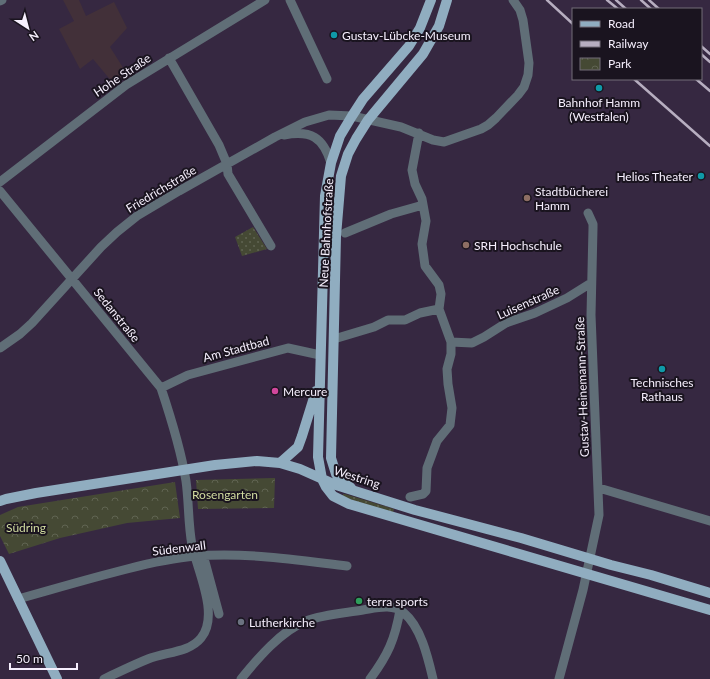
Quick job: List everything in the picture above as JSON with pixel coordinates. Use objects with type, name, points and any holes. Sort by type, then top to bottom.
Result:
[{"type":"main road","name":"Neue Bahnhofstraße","points":[[322,479],[318,457],[320,355],[325,196],[331,163],[338,141],[352,116],[374,86],[409,46],[420,28],[431,0]]},
{"type":"main road","name":"Neue Bahnhofstraße","points":[[354,491],[336,474],[331,458],[336,236],[341,176],[348,154],[368,120],[423,54],[440,26],[447,0]]},
{"type":"main road","points":[[280,463],[298,447],[320,378]]},
{"type":"main road","points":[[0,501],[36,493],[238,462],[257,461],[280,463],[300,469],[322,479]]},
{"type":"main road","name":"Westring","points":[[322,479],[354,491],[416,510],[521,538],[710,593]]},
{"type":"main road","name":"Westring","points":[[322,479],[333,496],[349,504],[710,610]]},
{"type":"main road","points":[[0,561],[57,679]]},
{"type":"street","name":"Hohe Straße","points":[[0,182],[113,94],[168,58],[265,0]]},
{"type":"street","points":[[290,0],[328,79]]},
{"type":"street","name":"Friedrichstraße","points":[[0,348],[20,334],[32,323],[101,247],[137,216],[275,137],[305,122],[329,115],[352,116],[401,127],[433,140],[444,142],[481,129],[496,118],[521,91],[528,75],[529,63],[522,14],[513,0]]},
{"type":"street","points":[[168,58],[219,145],[227,164],[228,174],[271,246]]},
{"type":"street","name":"Friedrichstraße","points":[[275,137],[294,133],[305,134],[317,138],[328,152],[331,163]]},
{"type":"street","points":[[410,498],[423,494],[426,491],[427,468],[437,441],[450,425],[452,408],[447,369],[451,354],[451,342],[439,309],[439,286],[426,266],[422,244],[426,221],[423,205],[415,184],[412,170],[419,134]]},
{"type":"street","name":"Sedanstraße","points":[[0,191],[161,388],[184,470],[191,537],[208,606],[205,632],[202,638],[190,647],[150,658],[104,679]]},
{"type":"street","points":[[345,233],[391,214],[423,205]]},
{"type":"street","name":"Gustav-Heinemann-Straße","points":[[559,679],[587,573],[599,515],[591,315],[593,224],[588,213]]},
{"type":"street","name":"Luisenstraße","points":[[451,342],[472,343],[506,323],[546,308],[592,283]]},
{"type":"street","points":[[334,339],[374,327],[388,320],[405,320],[420,313],[439,309]]},
{"type":"street","name":"Am Stadtbad","points":[[161,388],[188,375],[288,348],[320,355]]},
{"type":"street","points":[[599,488],[710,521]]},
{"type":"street","name":"Südenwall","points":[[18,599],[164,560],[196,556],[226,555],[267,557],[347,566]]},
{"type":"street","points":[[205,562],[220,614]]},
{"type":"street","points":[[242,678],[291,628],[307,621],[331,614],[387,607],[400,610],[417,629],[433,679]]},
{"type":"street","points":[[370,679],[388,653],[400,610]]},
{"type":"shaded area","points":[[63,0],[79,0],[86,16],[114,2],[127,28],[110,47],[127,74],[113,83],[93,59],[80,69],[59,29],[74,21]]},
{"type":"green space","points":[[253,227],[267,249],[242,256],[235,237]]},
{"type":"green space","name":"Rosengarten","points":[[275,478],[274,508],[198,509],[196,480]]},
{"type":"green space","name":"Südring","points":[[175,482],[180,518],[127,523],[60,538],[9,554],[0,536],[0,515],[18,507]]},
{"type":"green space","points":[[343,494],[394,509],[393,513],[352,500],[343,496]]},
{"type":"railway","points":[[547,0],[572,23]]},
{"type":"railway","points":[[607,0],[617,8]]},
{"type":"railway","points":[[616,0],[625,8]]},
{"type":"railway","points":[[641,0],[650,8]]},
{"type":"railway","points":[[649,0],[658,8]]},
{"type":"railway","points":[[702,47],[710,54]]},
{"type":"railway","points":[[702,55],[710,62]]},
{"type":"railway","points":[[635,80],[710,146]]},
{"type":"railway","points":[[697,80],[710,91]]},
{"type":"place","name":"Gustav-Lübcke-Museum","points":[[334,35]]},
{"type":"place","name":"Bahnhof Hamm (Westfalen)","points":[[599,88]]},
{"type":"place","name":"Helios Theater","points":[[701,176]]},
{"type":"place","name":"Stadtbücherei Hamm","points":[[527,198]]},
{"type":"place","name":"SRH Hochschule","points":[[466,245]]},
{"type":"place","name":"Technisches Rathaus","points":[[662,369]]},
{"type":"place","name":"Mercure","points":[[275,391]]},
{"type":"place","name":"terra sports","points":[[359,601]]},
{"type":"place","name":"Lutherkirche","points":[[241,622]]}]
